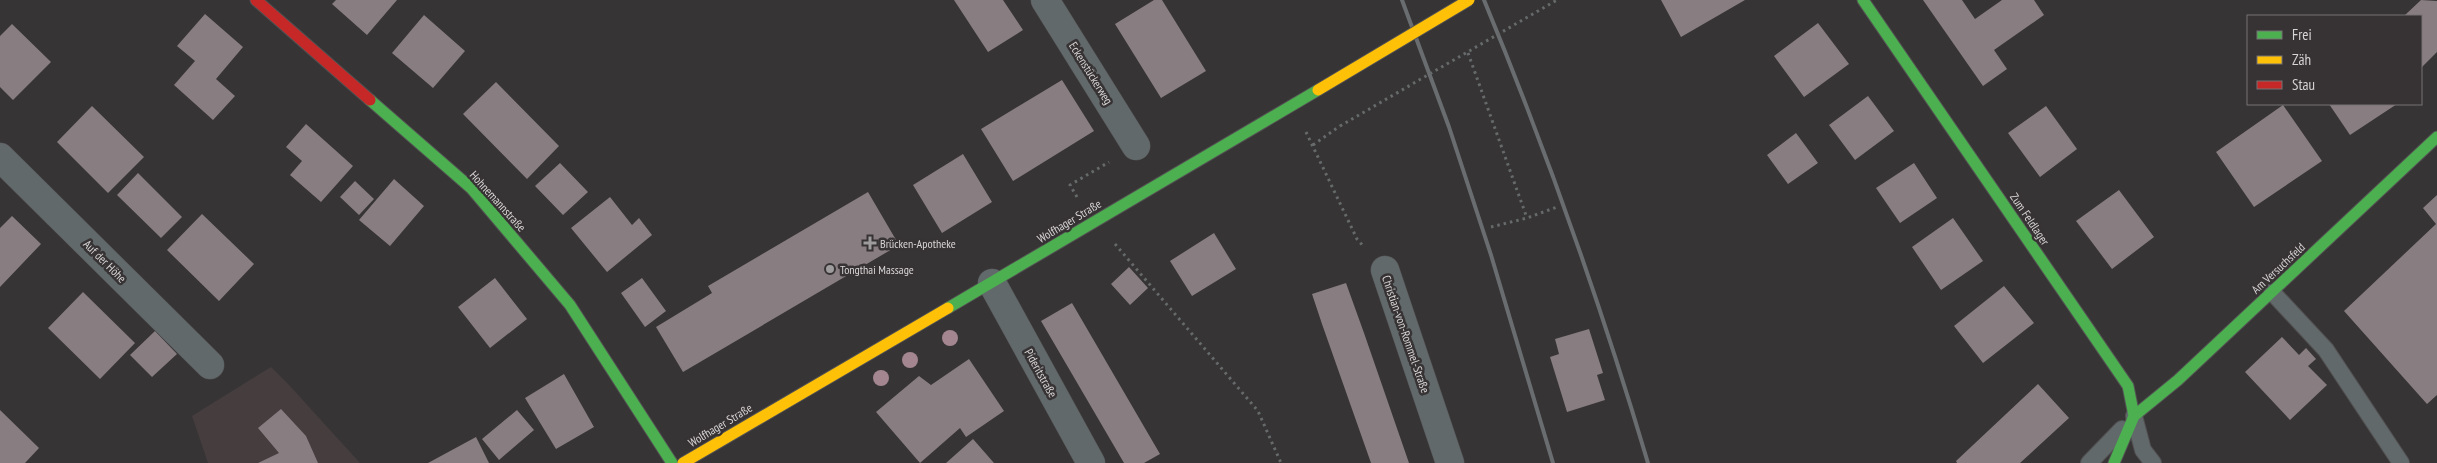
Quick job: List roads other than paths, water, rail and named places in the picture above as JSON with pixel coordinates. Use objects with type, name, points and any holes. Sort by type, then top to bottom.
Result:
[{"type":"street","name":"Hohnemannstraße","points":[[256,0],[471,188],[570,305],[672,463]]},
{"type":"street","name":"Eckenstückerweg","points":[[1045,0],[1136,146]]},
{"type":"street","name":"Wolfhager Straße","points":[[682,463],[992,283],[1468,0]]},
{"type":"street","name":"Zum Feldlager","points":[[1863,0],[2128,386],[2134,416]]},
{"type":"street","name":"Am Versuchsfeld","points":[[2134,416],[2178,380],[2437,137]]},
{"type":"street","name":"Auf der Höhe","points":[[0,157],[210,365]]},
{"type":"street","name":"Christian-von-Rommel-Straße","points":[[1384,270],[1450,463]]},
{"type":"street","name":"Pideritstraße","points":[[992,283],[1091,463]]},
{"type":"street","points":[[2114,463],[2134,416]]},
{"type":"lane","points":[[2272,292],[2326,350],[2401,463]]},
{"type":"lane","points":[[2089,463],[2134,416],[2144,450],[2153,463]]},
{"type":"railway","points":[[1402,0],[1449,127],[1491,255],[1553,463]]},
{"type":"railway","points":[[1484,0],[1530,114],[1572,229],[1648,463]]},
{"type":"place","name":"Brücken-Apotheke","points":[[870,243]]},
{"type":"place","name":"Tongthai Massage","points":[[830,269]]}]
